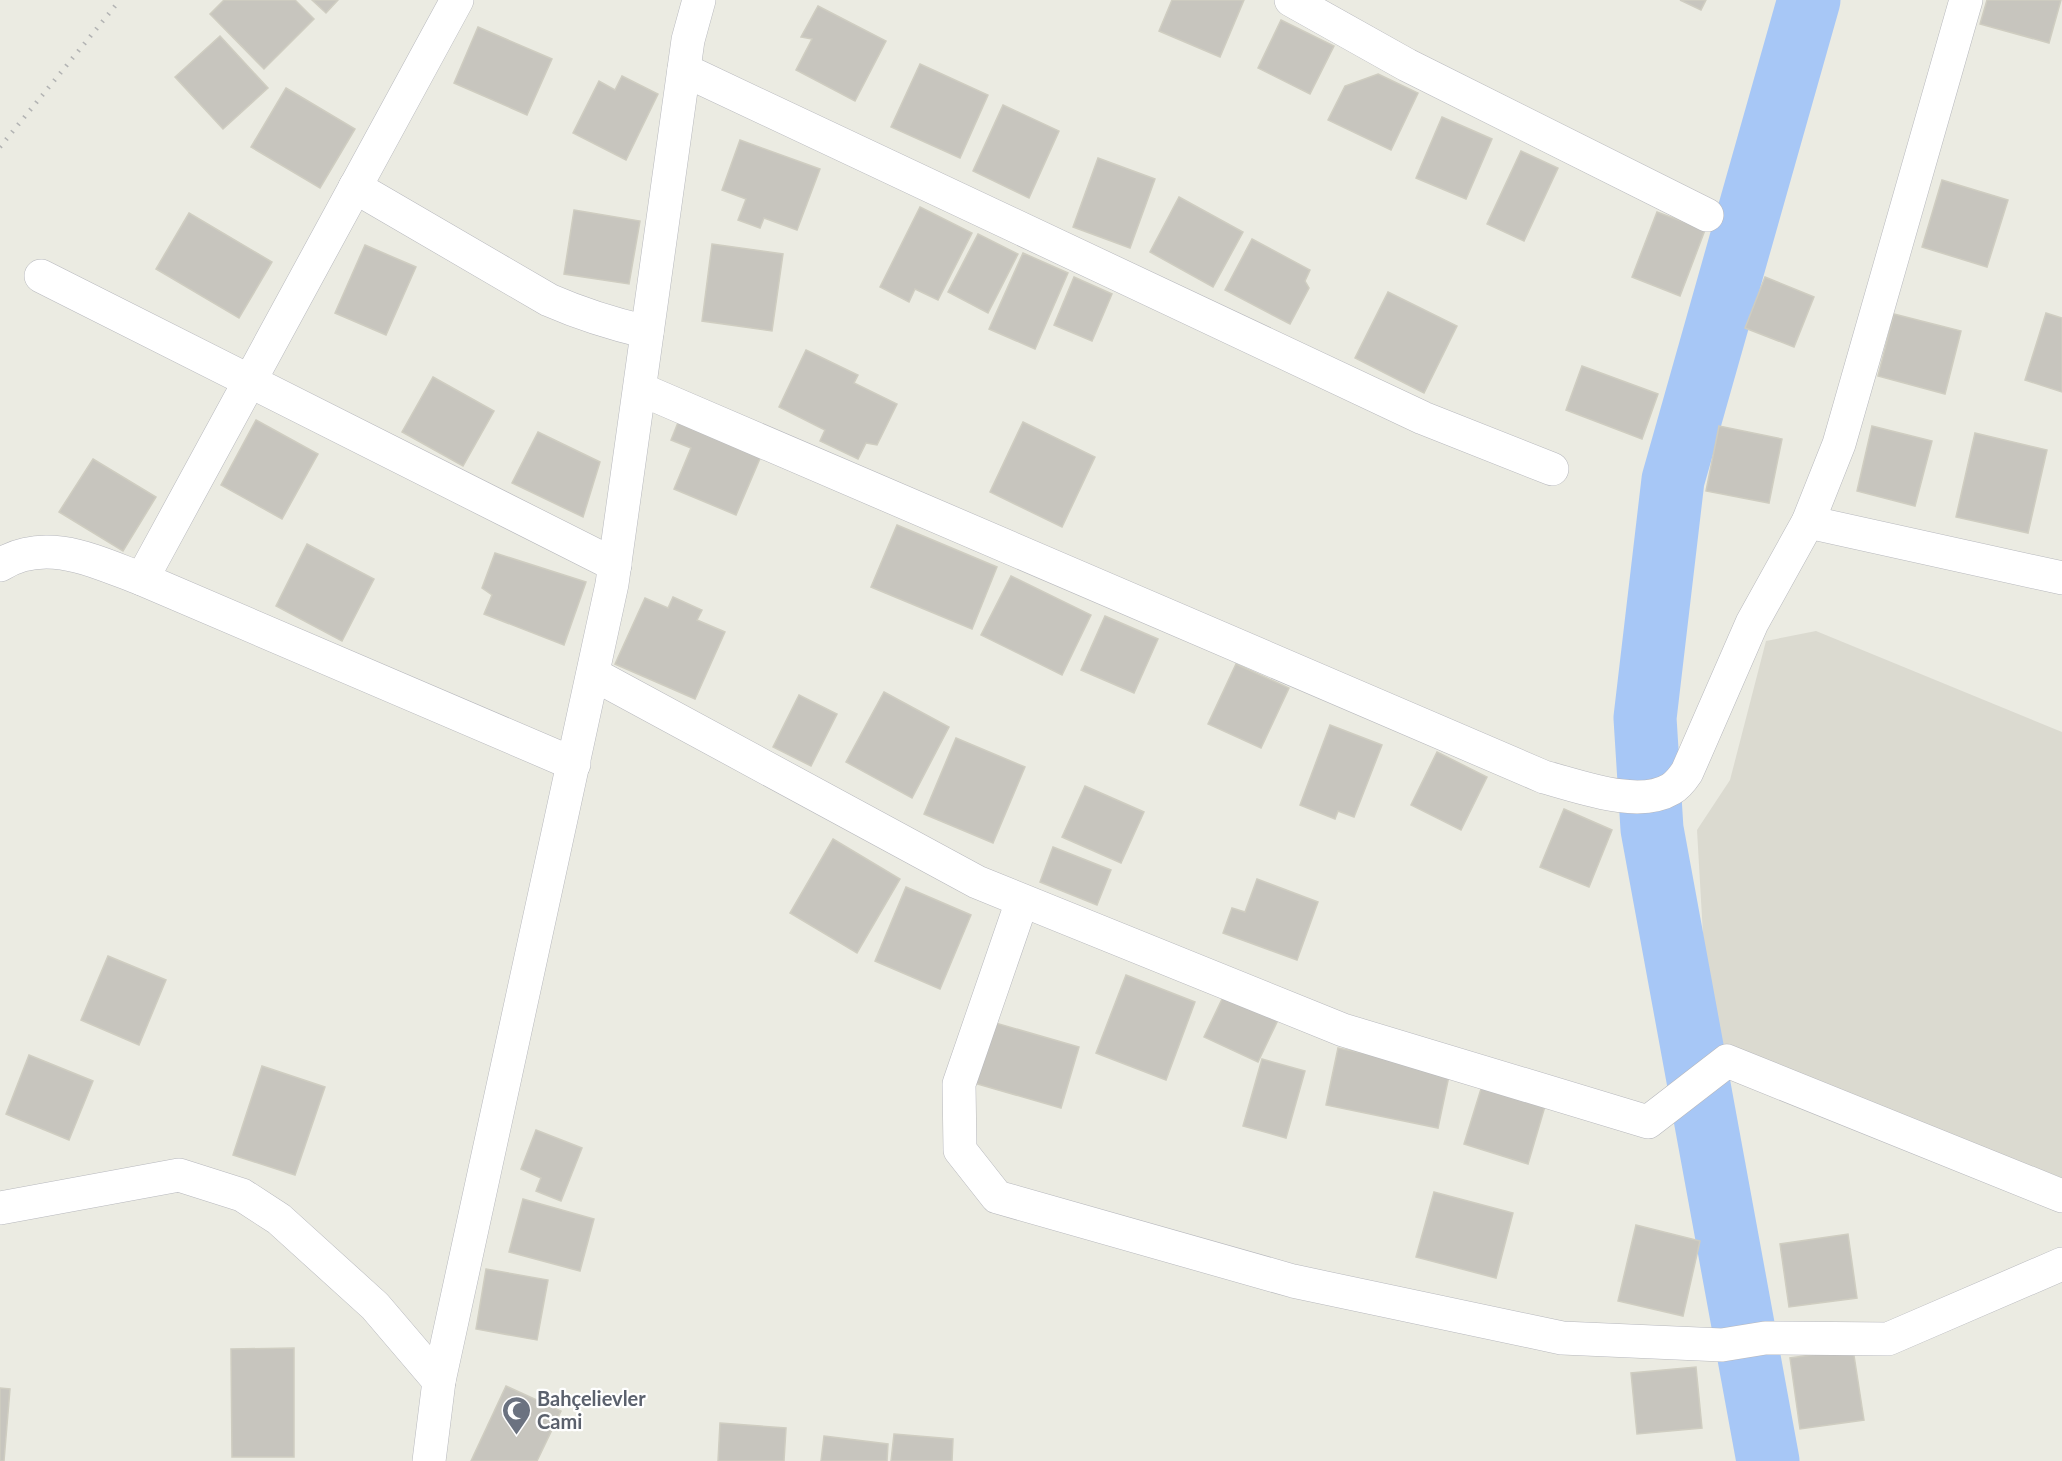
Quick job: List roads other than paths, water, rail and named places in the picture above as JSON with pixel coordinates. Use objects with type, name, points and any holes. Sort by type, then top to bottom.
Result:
[{"type":"street","points":[[142,579],[457,0]]},
{"type":"street","points":[[429,1461],[439,1381],[574,764],[615,565],[688,40],[699,0]]},
{"type":"street","points":[[1291,0],[1407,64],[1707,215]]},
{"type":"street","points":[[640,389],[1544,777],[1624,797],[1651,795],[1671,789],[1687,772],[1752,623],[1808,522],[1839,444],[1966,0]]},
{"type":"street","points":[[684,70],[1423,418],[1552,469]]},
{"type":"street","points":[[355,187],[549,300],[589,316],[647,332]]},
{"type":"street","points":[[41,276],[615,565]]},
{"type":"street","points":[[1808,522],[2060,568]]},
{"type":"street","points":[[0,565],[22,554],[38,551],[59,551],[79,556],[142,579],[574,764]]},
{"type":"street","points":[[593,674],[977,882],[1343,1030],[1648,1122],[1727,1061],[2062,1196]]},
{"type":"street","points":[[1022,901],[958,1084],[960,1149],[997,1197],[1293,1281],[1562,1338],[1722,1345],[1765,1338],[1888,1339],[2062,1264]]},
{"type":"street","points":[[0,1208],[179,1175],[242,1195],[279,1219],[375,1306],[439,1381]]},
{"type":"waterway","points":[[1768,1461],[1652,829],[1645,718],[1673,480],[1809,0]]},
{"type":"railway","points":[[0,147],[120,0]]},
{"type":"place","name":"Bahçelievler Cami","points":[[516,1436]]}]
